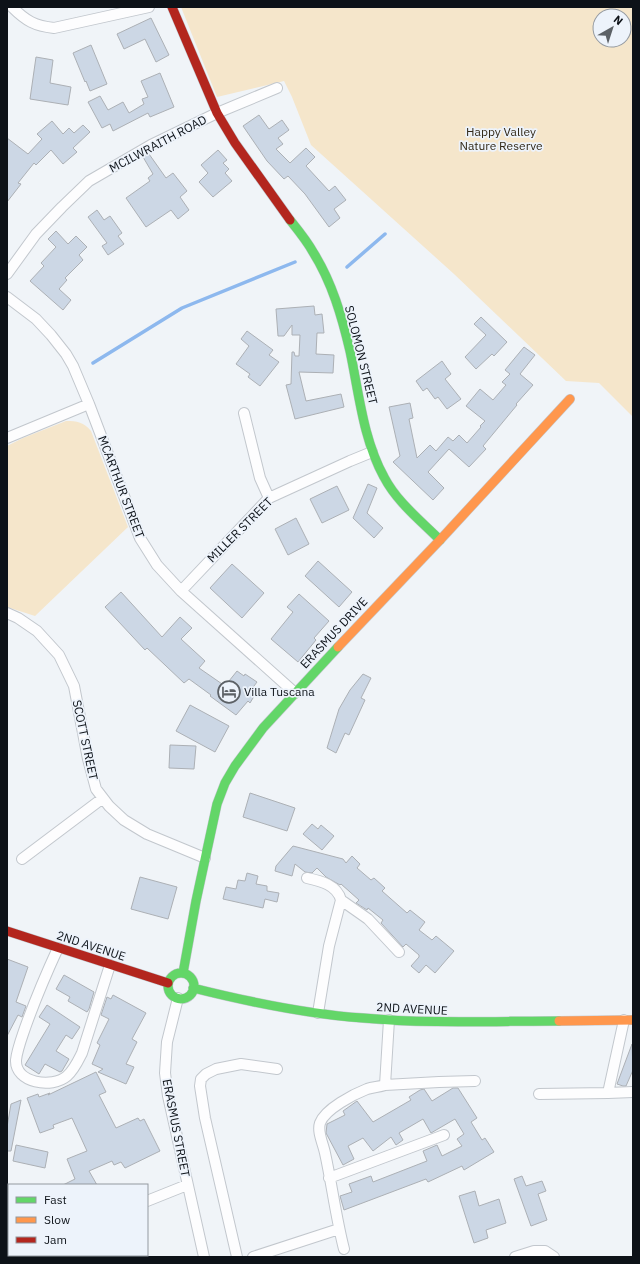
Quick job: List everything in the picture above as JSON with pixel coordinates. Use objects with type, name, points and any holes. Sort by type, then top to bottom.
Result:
[{"type":"street","points":[[12,7],[21,17],[31,23],[54,28],[149,7]]},
{"type":"street","name":"SOLOMON STREET","points":[[172,7],[217,113],[235,143],[322,265],[345,328],[355,380],[372,452],[389,486],[440,540]]},
{"type":"street","name":"MCILWRAITH ROAD","points":[[7,274],[36,234],[89,181],[151,145],[217,113],[276,88]]},
{"type":"street","name":"MCARTHUR STREET","points":[[7,297],[36,319],[51,334],[73,366],[140,538],[156,565],[181,591],[294,693]]},
{"type":"street","name":"ERASMUS DRIVE","points":[[183,973],[217,804],[225,783],[248,746],[294,693],[440,540],[570,400]]},
{"type":"street","points":[[7,438],[89,404]]},
{"type":"street","points":[[244,412],[260,478],[269,498]]},
{"type":"street","name":"MILLER STREET","points":[[181,591],[269,498],[372,452]]},
{"type":"street","name":"SCOTT STREET","points":[[7,613],[18,618],[37,631],[59,655],[74,686],[90,767],[96,789],[109,806],[124,820],[147,834],[205,858]]},
{"type":"street","points":[[22,859],[103,798]]},
{"type":"street","points":[[307,878],[323,882],[331,886],[340,894],[341,900],[329,946],[318,1013]]},
{"type":"street","points":[[341,900],[368,918],[399,952]]},
{"type":"street","name":"2ND AVENUE","points":[[7,931],[168,983]]},
{"type":"street","points":[[58,948],[36,998],[16,1060],[17,1068],[25,1076],[37,1083],[49,1084],[60,1081],[75,1067],[82,1053],[110,965]]},
{"type":"street","points":[[183,973],[189,976],[192,980],[193,988],[189,995],[178,998],[171,994],[168,983],[173,975],[183,973]]},
{"type":"street","name":"2ND AVENUE","points":[[193,988],[242,1000],[318,1013],[389,1020],[438,1023],[629,1020]]},
{"type":"street","name":"ERASMUS STREET","points":[[178,998],[167,1042],[165,1073],[168,1096],[187,1186],[204,1257]]},
{"type":"street","points":[[385,1085],[389,1020]]},
{"type":"street","points":[[608,1093],[629,1020]]},
{"type":"street","points":[[237,1257],[204,1118],[200,1086],[201,1079],[206,1074],[216,1069],[241,1064],[277,1069]]},
{"type":"street","points":[[344,1249],[319,1129],[322,1118],[347,1099],[368,1089],[385,1085],[475,1081]]},
{"type":"street","points":[[539,1094],[633,1092]]},
{"type":"street","points":[[329,1178],[444,1135]]},
{"type":"street","points":[[148,1201],[187,1186]]},
{"type":"street","points":[[253,1257],[339,1228]]},
{"type":"street","points":[[515,1257],[534,1251],[544,1251],[554,1257]]},
{"type":"green space","name":"Happy Valley Nature Reserve","points":[[181,7],[633,7],[633,417],[599,383],[566,381],[454,274],[311,145],[284,81],[217,97]]},
{"type":"green space","points":[[66,421],[80,423],[91,431],[128,527],[35,616],[7,607],[7,446]]},
{"type":"building","points":[[151,18],[169,55],[156,62],[145,39],[124,49],[117,34]]},
{"type":"building","points":[[91,45],[107,84],[90,91],[73,53]]},
{"type":"building","points":[[36,57],[53,60],[50,83],[71,87],[68,105],[30,99]]},
{"type":"building","points":[[160,73],[174,107],[150,117],[148,113],[113,131],[110,124],[102,128],[88,102],[100,96],[108,110],[123,102],[129,113],[144,104],[142,99],[148,97],[141,81]]},
{"type":"building","points":[[259,115],[269,129],[282,120],[289,130],[278,138],[283,144],[276,149],[290,163],[306,148],[315,157],[306,166],[329,191],[335,186],[346,200],[334,209],[340,218],[329,227],[305,194],[288,176],[284,179],[267,161],[243,126]]},
{"type":"building","points":[[52,121],[63,134],[69,128],[74,133],[83,125],[90,132],[73,148],[77,152],[63,164],[51,150],[36,165],[34,163],[18,183],[21,184],[7,202],[7,138],[28,154],[42,139],[37,134]]},
{"type":"building","points":[[218,150],[227,160],[223,163],[229,169],[225,173],[232,181],[213,197],[199,182],[208,173],[201,165]]},
{"type":"building","points":[[149,154],[166,178],[173,173],[187,191],[180,197],[189,210],[178,219],[171,210],[146,227],[126,198],[150,181],[148,178],[153,174],[143,157]]},
{"type":"building","points":[[97,210],[104,220],[110,216],[122,233],[118,236],[124,244],[108,255],[102,246],[107,243],[88,217]]},
{"type":"building","points":[[56,231],[68,244],[76,236],[87,247],[79,255],[83,260],[65,278],[67,280],[59,289],[71,300],[63,310],[30,281],[44,266],[41,263],[56,247],[48,239]]},
{"type":"building","points":[[314,306],[315,315],[322,314],[324,333],[317,333],[316,354],[334,355],[333,373],[299,372],[306,401],[341,394],[344,407],[295,419],[286,385],[291,384],[292,352],[294,352],[295,356],[299,356],[300,335],[292,335],[292,325],[284,336],[278,336],[276,309]]},
{"type":"building","points":[[481,317],[507,342],[494,356],[492,354],[476,369],[465,357],[486,335],[474,324]]},
{"type":"building","points":[[247,331],[273,350],[269,355],[279,362],[260,386],[248,377],[250,374],[236,364],[249,346],[241,339]]},
{"type":"building","points":[[524,347],[535,355],[520,374],[533,385],[483,446],[486,449],[469,467],[449,449],[428,472],[444,488],[433,500],[393,462],[400,456],[389,407],[410,403],[413,418],[409,419],[417,458],[430,445],[436,451],[448,437],[453,441],[459,435],[467,443],[485,421],[466,406],[480,389],[493,400],[506,385],[502,382],[510,374],[505,370]]},
{"type":"building","points":[[442,361],[451,374],[445,379],[461,399],[447,409],[438,397],[435,399],[427,388],[423,391],[416,381]]},
{"type":"building","points":[[368,484],[377,488],[367,513],[383,528],[374,538],[353,518]]},
{"type":"building","points":[[337,486],[349,510],[322,523],[310,499]]},
{"type":"building","points":[[296,518],[309,544],[288,555],[275,529]]},
{"type":"building","points":[[318,561],[352,592],[339,607],[305,576]]},
{"type":"building","points":[[232,564],[264,593],[242,618],[210,588]]},
{"type":"building","points":[[121,592],[162,637],[180,617],[192,628],[181,639],[205,661],[199,668],[225,686],[237,671],[244,676],[245,674],[257,682],[251,690],[256,693],[250,703],[248,701],[236,715],[189,679],[184,683],[147,648],[145,650],[105,607]]},
{"type":"building","points":[[299,594],[329,621],[314,638],[316,640],[298,662],[271,639],[293,612],[287,607]]},
{"type":"building","points":[[363,674],[371,678],[361,698],[365,700],[349,735],[345,733],[336,753],[327,748],[339,709],[350,690]]},
{"type":"building","points":[[190,705],[229,726],[215,752],[176,731]]},
{"type":"building","points":[[170,745],[196,746],[194,769],[169,768]]},
{"type":"building","points":[[250,793],[295,808],[287,831],[243,817]]},
{"type":"building","points":[[312,824],[318,829],[321,825],[334,836],[322,850],[303,834]]},
{"type":"building","points":[[293,846],[343,859],[346,863],[352,856],[360,864],[357,868],[371,880],[374,878],[385,888],[382,891],[407,913],[410,910],[425,922],[419,930],[432,940],[436,936],[454,951],[435,973],[426,965],[419,973],[411,966],[419,955],[406,944],[403,947],[381,923],[383,920],[368,908],[367,910],[356,903],[359,900],[341,884],[340,885],[326,877],[317,868],[312,873],[305,872],[295,864],[292,876],[275,871],[276,866]]},
{"type":"building","points":[[247,873],[258,876],[256,884],[267,886],[267,891],[279,893],[277,902],[265,899],[263,908],[223,899],[226,887],[236,889],[238,880],[245,881]]},
{"type":"building","points":[[140,877],[177,887],[168,919],[131,909]]},
{"type":"building","points":[[7,959],[28,967],[16,1002],[26,1006],[22,1017],[18,1015],[7,1036]]},
{"type":"building","points":[[64,975],[94,992],[87,1012],[68,1001],[70,997],[56,989]]},
{"type":"building","points":[[113,995],[146,1013],[132,1039],[137,1042],[126,1064],[134,1067],[126,1084],[98,1072],[103,1069],[92,1064],[100,1045],[97,1043],[109,1019],[101,1015],[107,997],[111,999]]},
{"type":"building","points":[[47,1005],[80,1027],[72,1039],[66,1035],[56,1051],[69,1059],[62,1071],[60,1072],[45,1064],[39,1074],[25,1065],[50,1024],[39,1017]]},
{"type":"building","points":[[632,1044],[633,1070],[626,1086],[623,1086],[617,1084]]},
{"type":"building","points":[[96,1072],[106,1092],[99,1095],[116,1128],[138,1118],[140,1121],[144,1119],[160,1151],[125,1168],[121,1162],[114,1165],[112,1161],[89,1171],[96,1184],[65,1184],[75,1179],[67,1159],[87,1151],[72,1118],[53,1125],[54,1128],[40,1133],[27,1098],[38,1094],[39,1097],[50,1093],[48,1095]]},
{"type":"building","points":[[453,1088],[458,1088],[477,1118],[471,1122],[482,1140],[485,1138],[494,1152],[464,1170],[462,1166],[428,1182],[426,1179],[344,1210],[340,1196],[352,1192],[349,1184],[371,1176],[373,1182],[427,1161],[423,1151],[437,1145],[442,1156],[462,1146],[457,1139],[464,1134],[455,1119],[431,1133],[423,1119],[399,1133],[403,1140],[396,1145],[391,1137],[373,1151],[363,1138],[348,1146],[354,1159],[343,1165],[326,1133],[327,1124],[345,1115],[343,1111],[357,1101],[373,1122],[411,1100],[409,1097],[420,1090],[424,1089],[432,1101]]},
{"type":"building","points":[[21,1100],[11,1151],[7,1151],[7,1127],[11,1104]]},
{"type":"building","points":[[16,1145],[48,1152],[45,1168],[13,1161]]},
{"type":"building","points":[[522,1176],[526,1186],[542,1181],[546,1191],[538,1194],[547,1220],[531,1226],[514,1179]]},
{"type":"building","points":[[475,1191],[479,1206],[499,1199],[506,1223],[486,1230],[488,1238],[474,1243],[459,1196]]},
{"type":"waterway","points":[[347,267],[385,234]]},
{"type":"waterway","points":[[93,363],[182,308],[295,262]]},
{"type":"traffic: fast","points":[[290,220],[320,263],[336,300],[350,351],[366,432],[384,477],[395,495],[440,540]]},
{"type":"traffic: fast","points":[[183,973],[196,901],[217,804],[225,783],[235,766],[263,728],[338,647]]},
{"type":"traffic: fast","points":[[181,973],[190,977],[194,986],[190,995],[181,999],[172,995],[168,986],[172,977],[181,973]]},
{"type":"traffic: fast","points":[[193,988],[277,1007],[341,1016],[436,1022],[559,1021]]},
{"type":"traffic: slow","points":[[338,647],[440,540],[570,399]]},
{"type":"traffic: slow","points":[[559,1021],[633,1020]]},
{"type":"traffic: jam","points":[[172,7],[217,113],[235,143],[290,220]]},
{"type":"traffic: jam","points":[[7,931],[168,983]]},
{"type":"place","name":"Villa Tuscana","points":[[229,692]]}]
